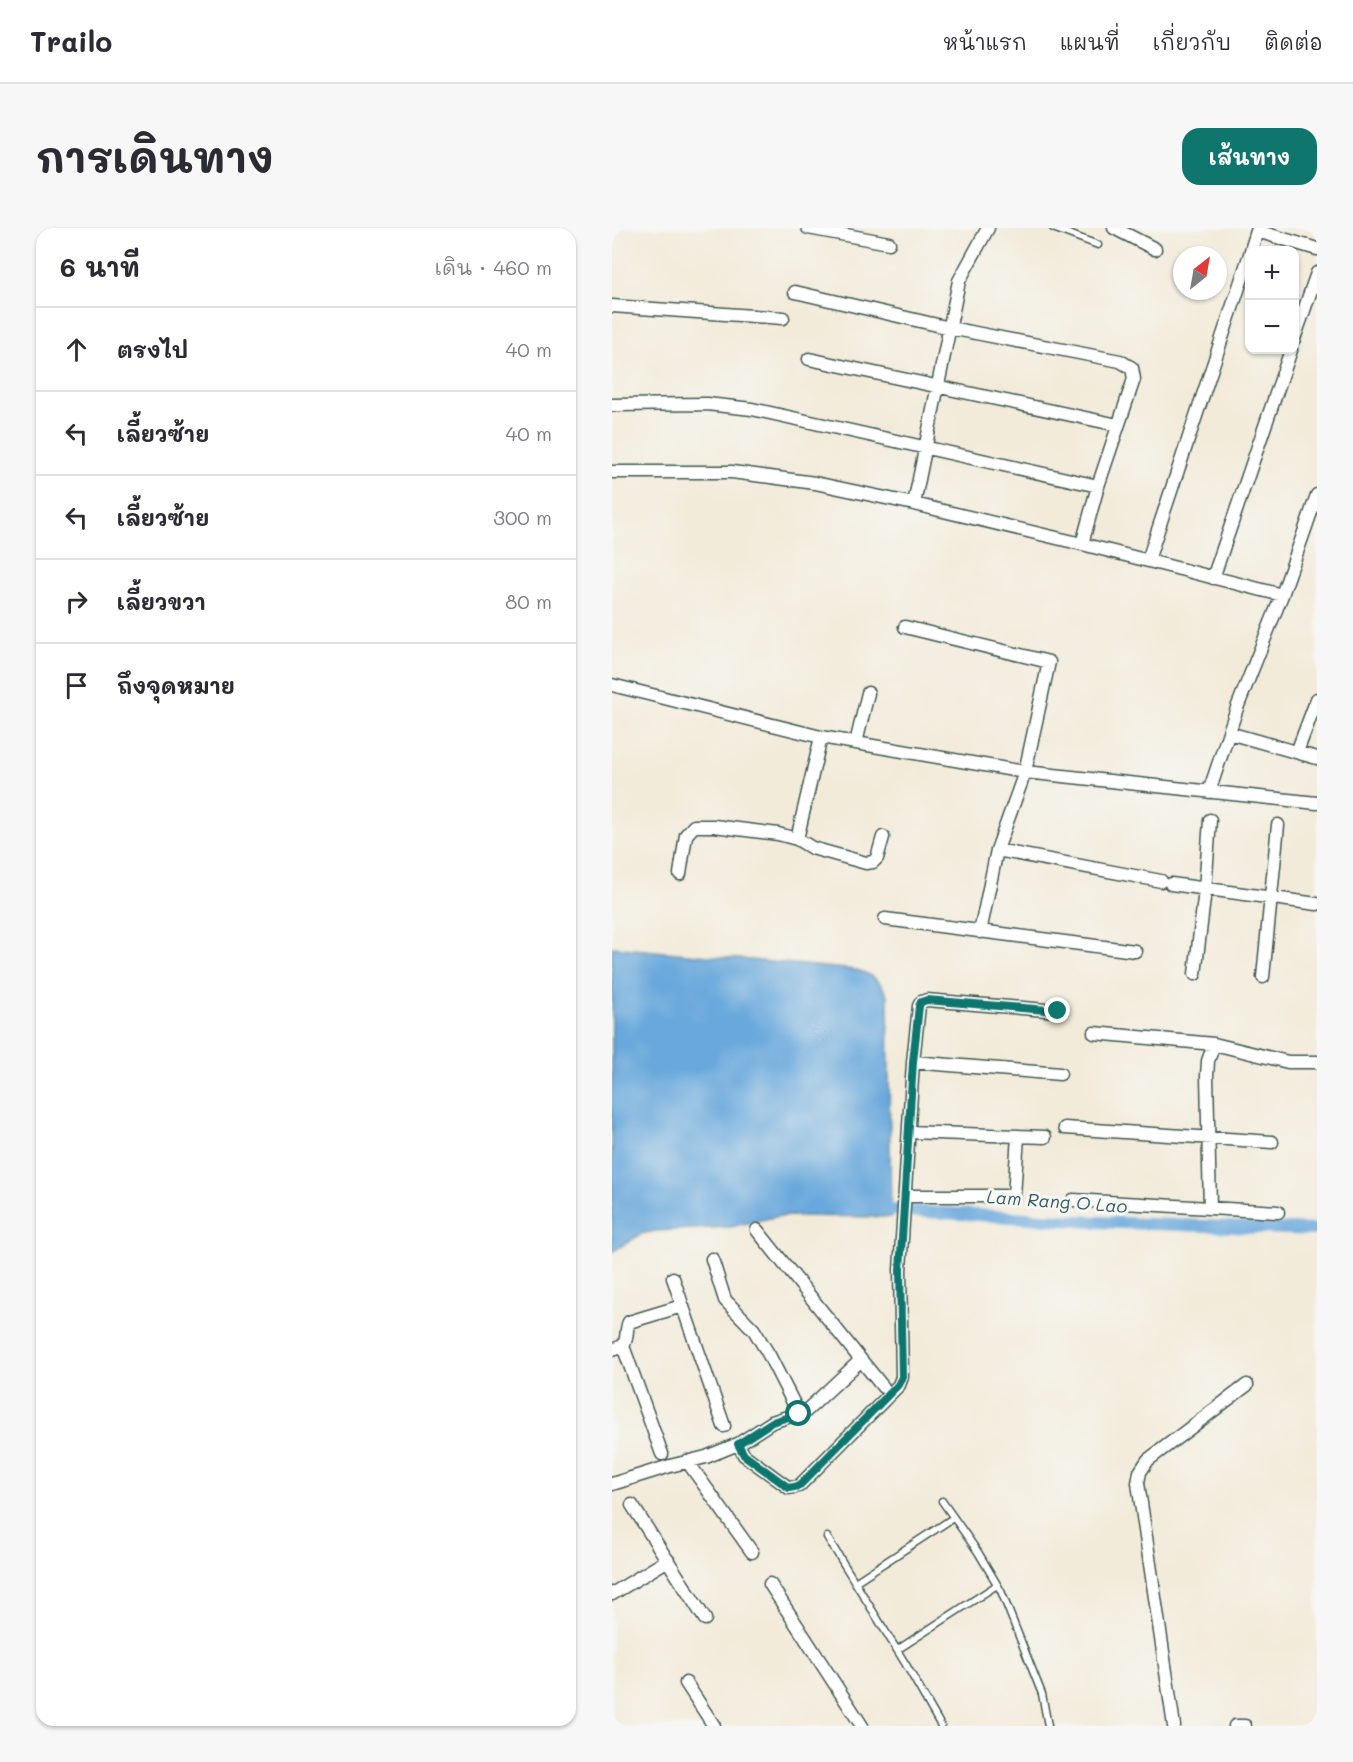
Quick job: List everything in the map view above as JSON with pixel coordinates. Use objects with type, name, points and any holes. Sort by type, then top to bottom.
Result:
[{"type":"street","points":[[808,228],[889,243]]},
{"type":"street","points":[[914,504],[960,281],[988,228]]},
{"type":"street","points":[[1114,228],[1155,249]]},
{"type":"street","points":[[1252,246],[1257,229],[1317,249]]},
{"type":"street","points":[[1148,560],[1245,267]]},
{"type":"street","points":[[1299,325],[1317,273]]},
{"type":"street","points":[[795,292],[950,328],[1127,363],[1132,368],[1134,379],[1098,486],[1082,544]]},
{"type":"street","points":[[612,306],[783,318]]},
{"type":"street","points":[[1213,578],[1290,354]]},
{"type":"street","points":[[809,359],[1118,425]]},
{"type":"street","points":[[612,405],[707,404],[752,409],[1098,486]]},
{"type":"street","points":[[612,472],[732,472],[815,483],[1082,544],[1282,595]]},
{"type":"street","points":[[1209,792],[1317,495]]},
{"type":"street","points":[[905,627],[1049,662],[1025,772],[997,850],[980,932]]},
{"type":"street","points":[[612,685],[821,737],[1025,772],[1317,803]]},
{"type":"street","points":[[856,743],[868,693]]},
{"type":"street","points":[[1298,752],[1317,699]]},
{"type":"street","points":[[1229,733],[1317,758]]},
{"type":"street","points":[[797,840],[821,737]]},
{"type":"street","points":[[1195,974],[1205,890],[1210,819]]},
{"type":"street","points":[[1263,977],[1278,825]]},
{"type":"street","points":[[680,874],[686,835],[694,826],[714,826],[778,834],[812,848],[866,862],[873,862],[877,858],[883,837]]},
{"type":"street","points":[[997,850],[1205,890],[1317,904]]},
{"type":"street","points":[[885,919],[1135,951]]},
{"type":"street","points":[[738,1444],[744,1455],[789,1488],[794,1488],[898,1385],[902,1377],[900,1270],[913,1062],[921,1002],[927,1000],[1058,1011]]},
{"type":"street","points":[[1094,1033],[1214,1044],[1288,1062],[1317,1062]]},
{"type":"street","points":[[1210,1208],[1207,1069],[1214,1044]]},
{"type":"street","points":[[913,1062],[1060,1074]]},
{"type":"street","points":[[1065,1128],[1272,1142]]},
{"type":"street","points":[[909,1132],[1045,1137]]},
{"type":"street","points":[[905,1196],[1014,1196],[1018,1136]]},
{"type":"street","points":[[1073,1200],[1278,1212]]},
{"type":"street","points":[[757,1230],[883,1387]]},
{"type":"street","points":[[712,1259],[724,1300],[754,1330],[799,1414]]},
{"type":"street","points":[[673,1278],[724,1426]]},
{"type":"street","points":[[662,1454],[617,1348],[628,1338],[629,1322],[682,1306]]},
{"type":"street","points":[[612,1484],[738,1444],[772,1422],[806,1411],[861,1360]]},
{"type":"street","points":[[1174,1726],[1138,1483],[1140,1472],[1148,1460],[1247,1385]]},
{"type":"street","points":[[687,1461],[752,1552]]},
{"type":"street","points":[[632,1505],[705,1619]]},
{"type":"street","points":[[612,1594],[668,1560]]},
{"type":"street","points":[[770,1584],[862,1726]]},
{"type":"street","points":[[686,1683],[714,1726]]},
{"type":"street","points":[[1235,1726],[1245,1726]]},
{"type":"lane","points":[[1053,228],[1098,245]]},
{"type":"lane","points":[[942,1501],[997,1585],[1042,1694],[1048,1726]]},
{"type":"lane","points":[[855,1582],[953,1518]]},
{"type":"lane","points":[[827,1537],[941,1726]]},
{"type":"lane","points":[[897,1650],[997,1585]]},
{"type":"water","points":[[612,947],[857,970],[876,979],[888,997],[891,1217],[779,1216],[730,1227],[656,1231],[641,1234],[612,1252]]},
{"type":"waterway","name":"Lam Rang O Lao","points":[[875,1209],[1094,1222],[1317,1230]]},
{"type":"route","points":[[799,1414],[772,1422],[738,1444],[744,1455],[789,1488],[799,1486],[898,1385],[902,1377],[900,1270],[913,1062],[921,1002],[927,1000],[1058,1011]]}]
